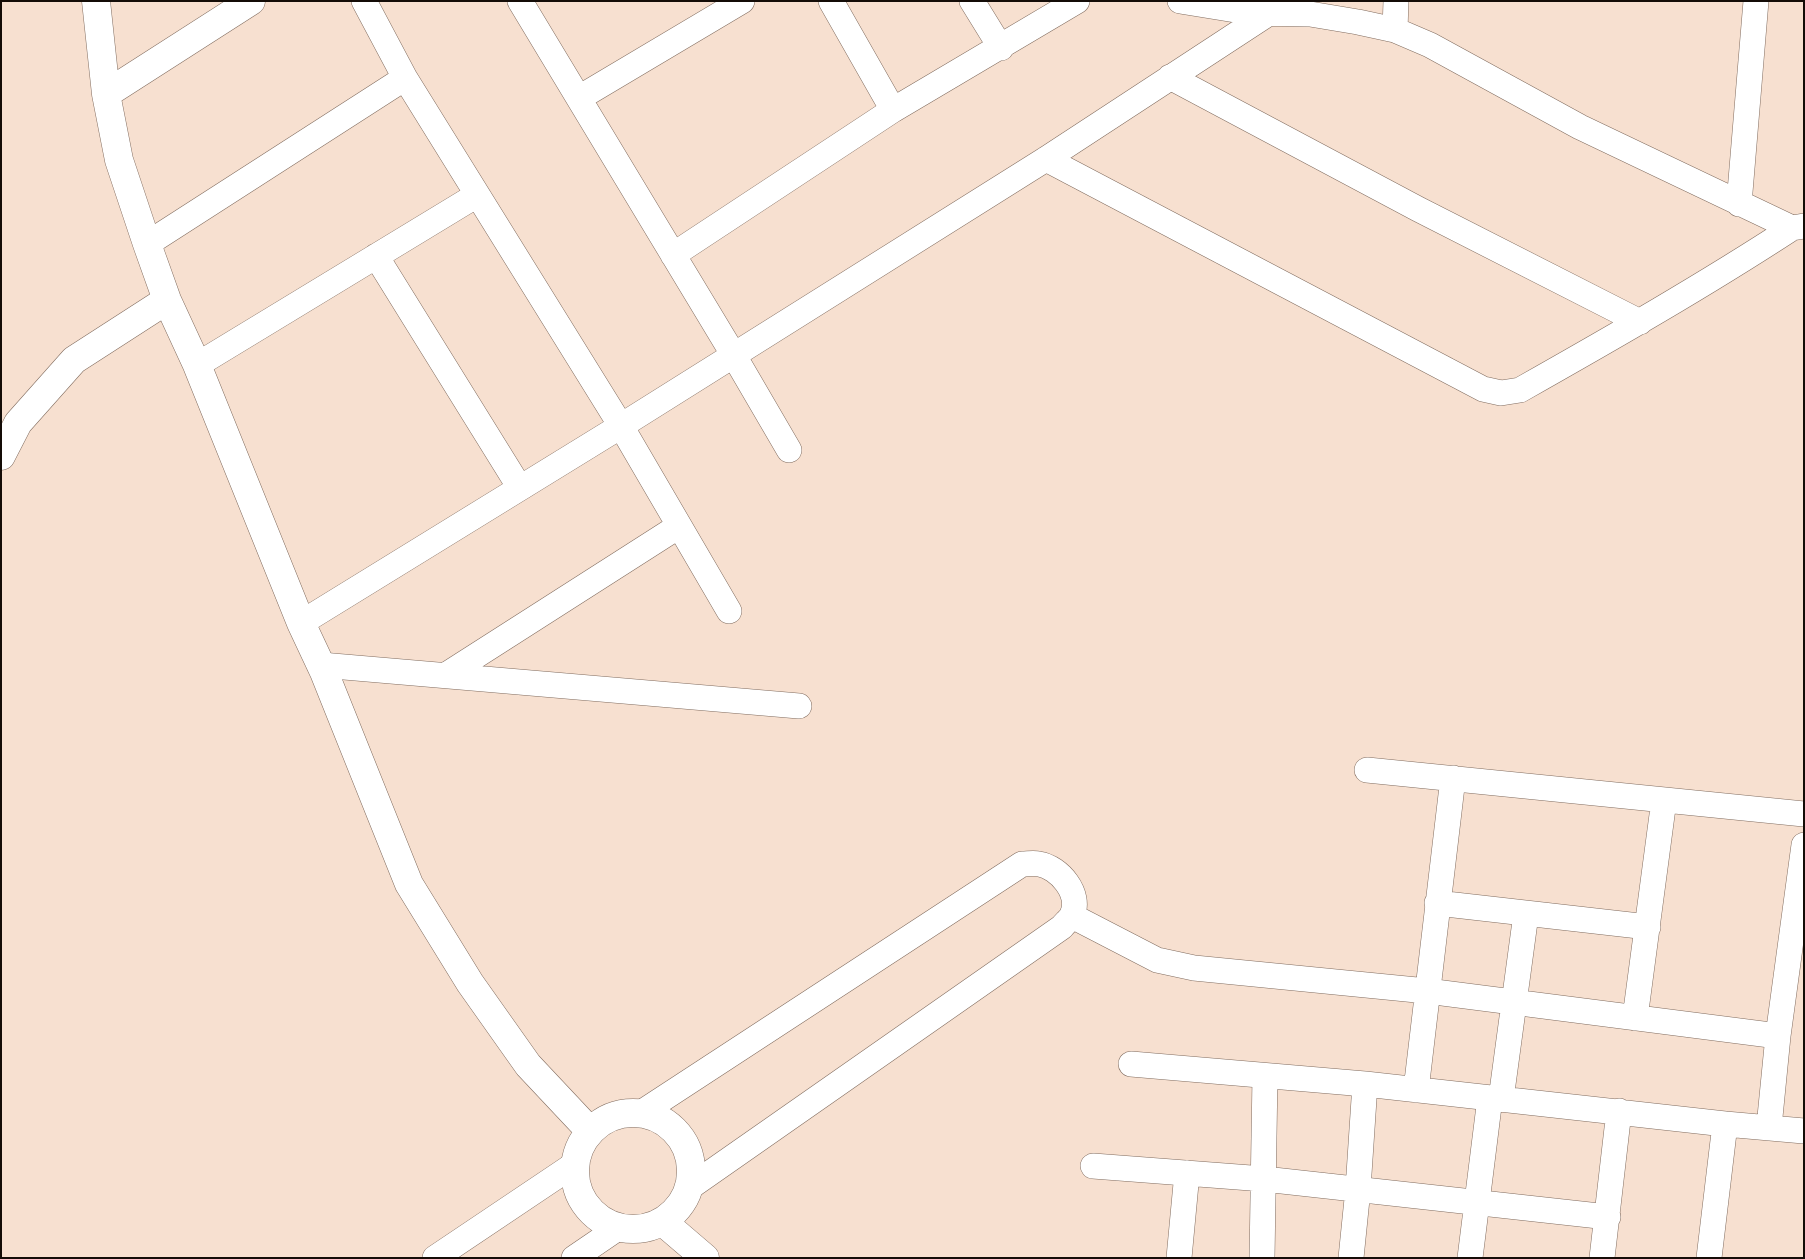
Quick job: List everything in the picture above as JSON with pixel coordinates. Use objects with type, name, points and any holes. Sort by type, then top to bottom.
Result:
[{"type":"street","points":[[96,1],[106,94],[119,160],[147,244],[167,300],[197,365],[409,884],[470,983],[528,1065],[590,1131]]},
{"type":"street","points":[[106,94],[251,1]]},
{"type":"street","points":[[364,1],[405,78],[621,426],[729,611]]},
{"type":"street","points":[[520,1],[789,450]]},
{"type":"street","points":[[579,98],[742,1]]},
{"type":"street","points":[[831,1],[893,110]]},
{"type":"street","points":[[972,1],[1001,48]]},
{"type":"street","points":[[673,255],[893,110],[1001,48],[1077,1]]},
{"type":"street","points":[[1180,1],[1310,14],[1395,30],[1430,45],[1580,127],[1739,204],[1798,227]]},
{"type":"street","points":[[1395,30],[1396,1]]},
{"type":"street","points":[[1739,204],[1756,1]]},
{"type":"street","points":[[302,623],[1046,160],[1170,78],[1258,10]]},
{"type":"street","points":[[147,244],[405,78]]},
{"type":"street","points":[[1170,78],[1418,209],[1640,322]]},
{"type":"street","points":[[1046,160],[1483,389],[1501,393],[1520,390],[1640,322],[1798,227]]},
{"type":"street","points":[[197,365],[477,195]]},
{"type":"street","points":[[376,256],[520,488]]},
{"type":"street","points":[[1,456],[18,422],[74,360],[167,300]]},
{"type":"street","points":[[446,675],[679,526]]},
{"type":"street","points":[[321,665],[799,706]]},
{"type":"street","points":[[1367,770],[1804,814]]},
{"type":"street","points":[[1416,1090],[1453,778]]},
{"type":"street","points":[[1635,1018],[1664,800]]},
{"type":"street","points":[[1769,1127],[1778,1036],[1796,954],[1804,845]]},
{"type":"street","points":[[641,1113],[1022,864],[1039,864],[1054,870],[1065,881],[1073,894],[1075,906],[1072,916],[1062,927],[690,1187]]},
{"type":"street","points":[[1437,903],[1648,928]]},
{"type":"street","points":[[1470,1258],[1476,1202],[1513,1002],[1526,914]]},
{"type":"street","points":[[1072,916],[1157,960],[1194,968],[1427,991],[1778,1036]]},
{"type":"street","points":[[1131,1064],[1365,1084],[1804,1131]]},
{"type":"street","points":[[1262,1258],[1265,1076]]},
{"type":"street","points":[[1350,1258],[1358,1189],[1365,1084]]},
{"type":"street","points":[[1602,1258],[1619,1111]]},
{"type":"street","points":[[641,1113],[659,1118],[674,1129],[685,1143],[692,1172],[690,1187],[684,1201],[675,1212],[663,1222],[649,1228],[633,1230],[618,1228],[604,1222],[591,1212],[582,1200],[575,1182],[575,1164],[580,1146],[590,1131],[614,1116],[641,1113]]},
{"type":"street","points":[[1709,1258],[1725,1124]]},
{"type":"street","points":[[435,1258],[575,1164]]},
{"type":"street","points":[[1094,1166],[1264,1179],[1608,1217]]},
{"type":"street","points":[[1179,1258],[1186,1173]]},
{"type":"street","points":[[663,1222],[705,1258]]},
{"type":"street","points":[[574,1258],[618,1228]]}]
